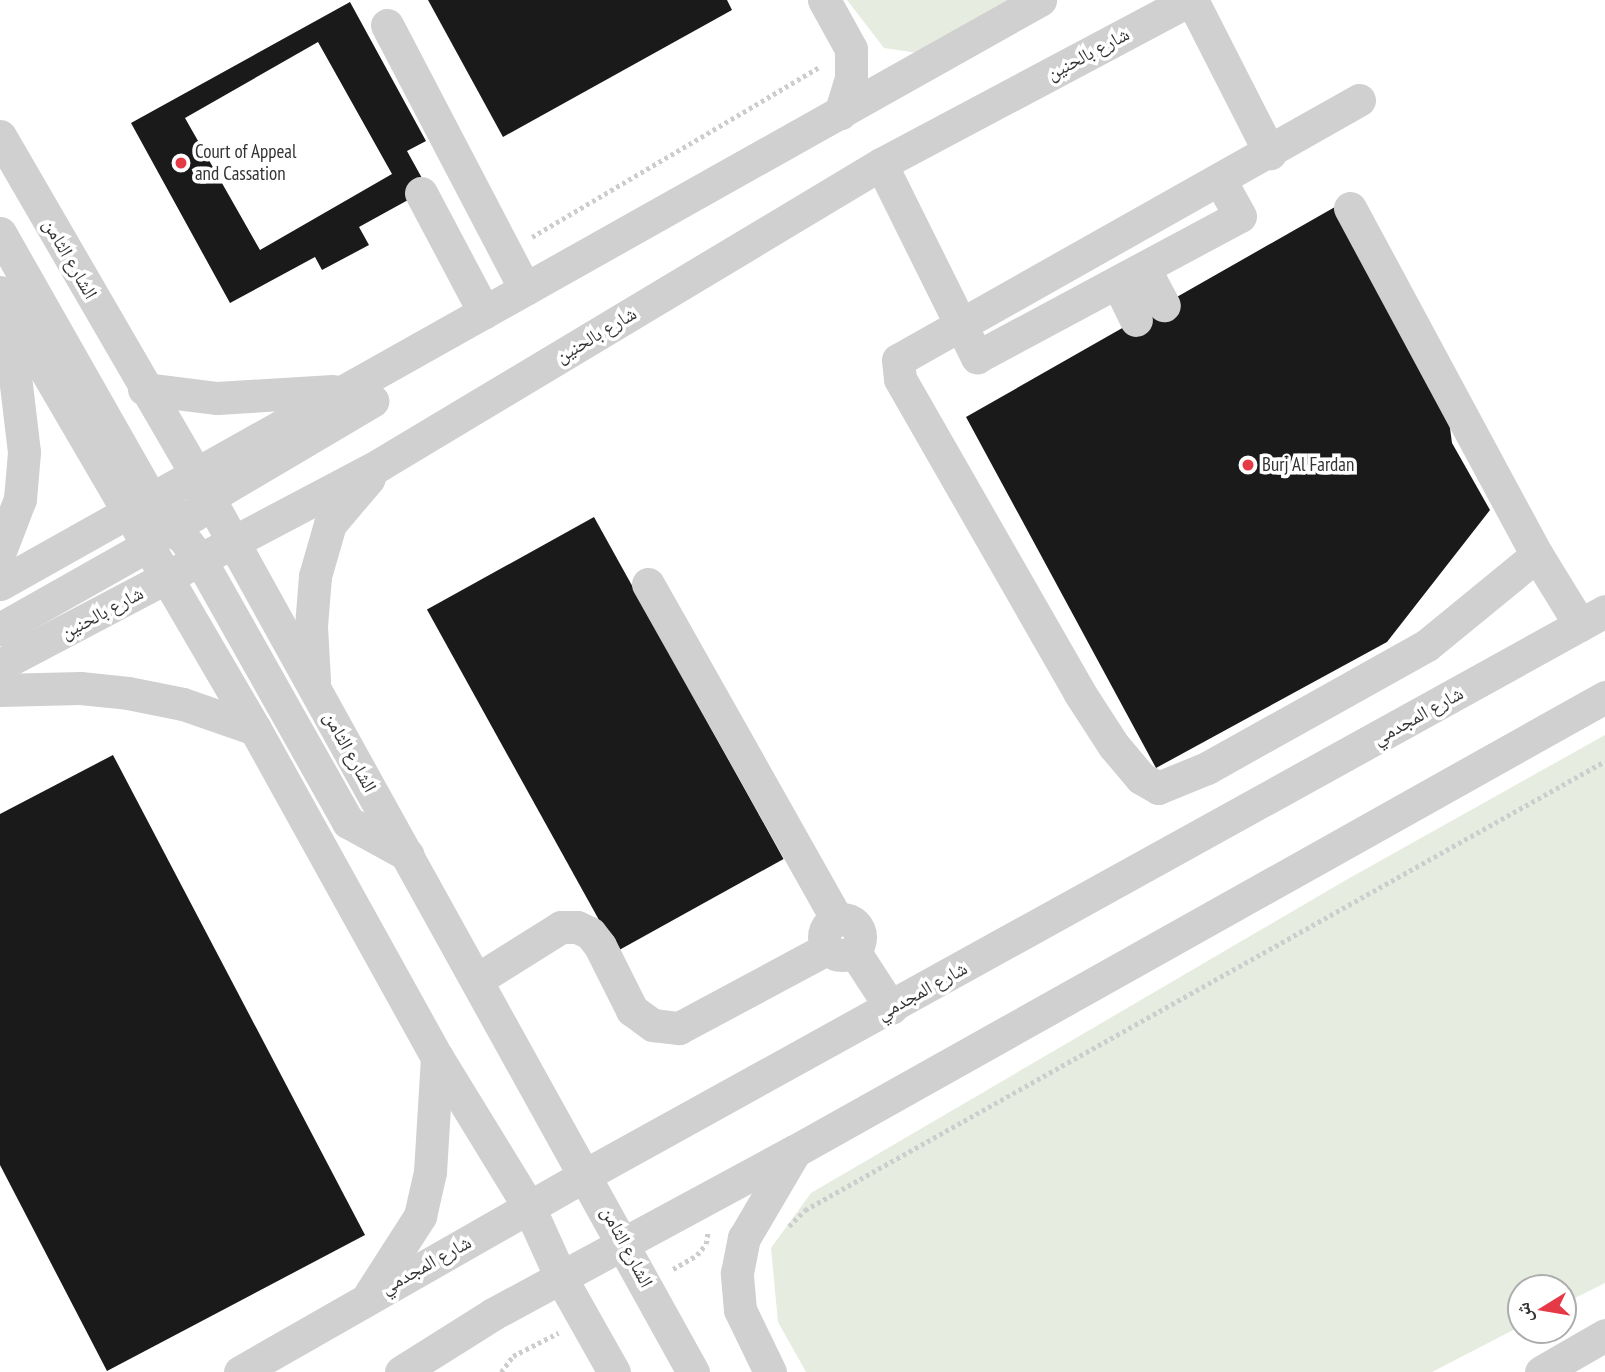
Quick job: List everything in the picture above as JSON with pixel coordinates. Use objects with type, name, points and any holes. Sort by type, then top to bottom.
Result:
[{"type":"street","points":[[824,0],[851,49],[851,78],[840,113]]},
{"type":"street","name":"شارع بالحنين","points":[[0,584],[175,518],[349,389],[1040,0]]},
{"type":"street","points":[[1191,0],[1269,153]]},
{"type":"street","name":"شارع بالحنين","points":[[175,518],[232,544],[379,466],[881,164],[1191,0]]},
{"type":"street","points":[[387,25],[526,289]]},
{"type":"street","points":[[851,49],[890,64],[920,68]]},
{"type":"street","points":[[1359,100],[898,360],[900,379],[1079,692],[1123,757],[1141,778],[1158,788],[1207,768],[1427,645],[1536,555]]},
{"type":"street","name":"الشارع الثامن","points":[[0,136],[144,388],[175,518],[168,578],[437,1057],[529,1208],[561,1278],[614,1372]]},
{"type":"street","points":[[881,164],[977,357],[1240,216],[1220,180]]},
{"type":"street","points":[[421,193],[484,312]]},
{"type":"street","points":[[1350,208],[1536,555],[1593,618]]},
{"type":"street","points":[[0,233],[175,518],[348,821],[408,855]]},
{"type":"street","points":[[1131,276],[1150,313]]},
{"type":"street","points":[[0,551],[20,499],[24,452],[3,297]]},
{"type":"street","name":"الشارع الثامن","points":[[3,297],[175,518],[232,544],[587,1174],[693,1372]]},
{"type":"street","points":[[0,629],[175,518],[402,384],[445,334]]},
{"type":"street","points":[[144,388],[217,398],[349,389]]},
{"type":"street","points":[[315,690],[311,626],[315,576],[330,524],[379,466]]},
{"type":"street","name":"شارع بالحنين","points":[[0,665],[168,578]]},
{"type":"street","points":[[648,584],[840,940],[891,1008]]},
{"type":"street","name":"شارع المجدمي","points":[[240,1372],[587,1174],[1593,618]]},
{"type":"street","points":[[0,690],[80,688],[128,693],[183,705],[255,729]]},
{"type":"street","points":[[401,1372],[561,1278],[795,1151],[1605,697]]},
{"type":"street","points":[[478,979],[561,927],[577,926],[590,933],[600,946],[632,1010],[653,1025],[680,1028],[840,940]]},
{"type":"street","points":[[366,1299],[420,1216],[431,1161],[437,1057]]},
{"type":"street","points":[[770,1372],[740,1310],[737,1273],[744,1238],[795,1151]]},
{"type":"street","points":[[1541,1372],[1605,1335]]},
{"type":"path","points":[[506,253],[851,49]]},
{"type":"path","points":[[744,1238],[781,1232],[804,1210],[1605,761]]},
{"type":"shaded area","points":[[847,0],[1023,0],[924,54],[884,48]]},
{"type":"shaded area","points":[[1605,735],[1605,1283],[1577,1297],[1577,1274],[1507,1274],[1507,1333],[1432,1372],[806,1372],[778,1322],[771,1248],[811,1193],[1346,880]]},
{"type":"building","points":[[428,0],[727,0],[732,10],[503,137]]},
{"type":"building","name":"Court of Appeal and Cassation","points":[[350,2],[426,141],[407,151],[428,189],[359,227],[369,245],[322,270],[315,257],[230,303],[131,123]],"holes":[[[318,42],[392,174],[260,250],[185,118]]]},
{"type":"building","points":[[1356,195],[1440,353],[1452,443],[1490,510],[1387,642],[1156,768],[966,417]]},
{"type":"building","points":[[594,517],[784,859],[617,952],[427,610]]},
{"type":"building","points":[[113,755],[365,1235],[107,1371],[0,1165],[0,814]]},
{"type":"place","name":"Court of Appeal and Cassation","points":[[181,163]]},
{"type":"place","name":"Burj Al Fardan","points":[[1248,465]]}]
